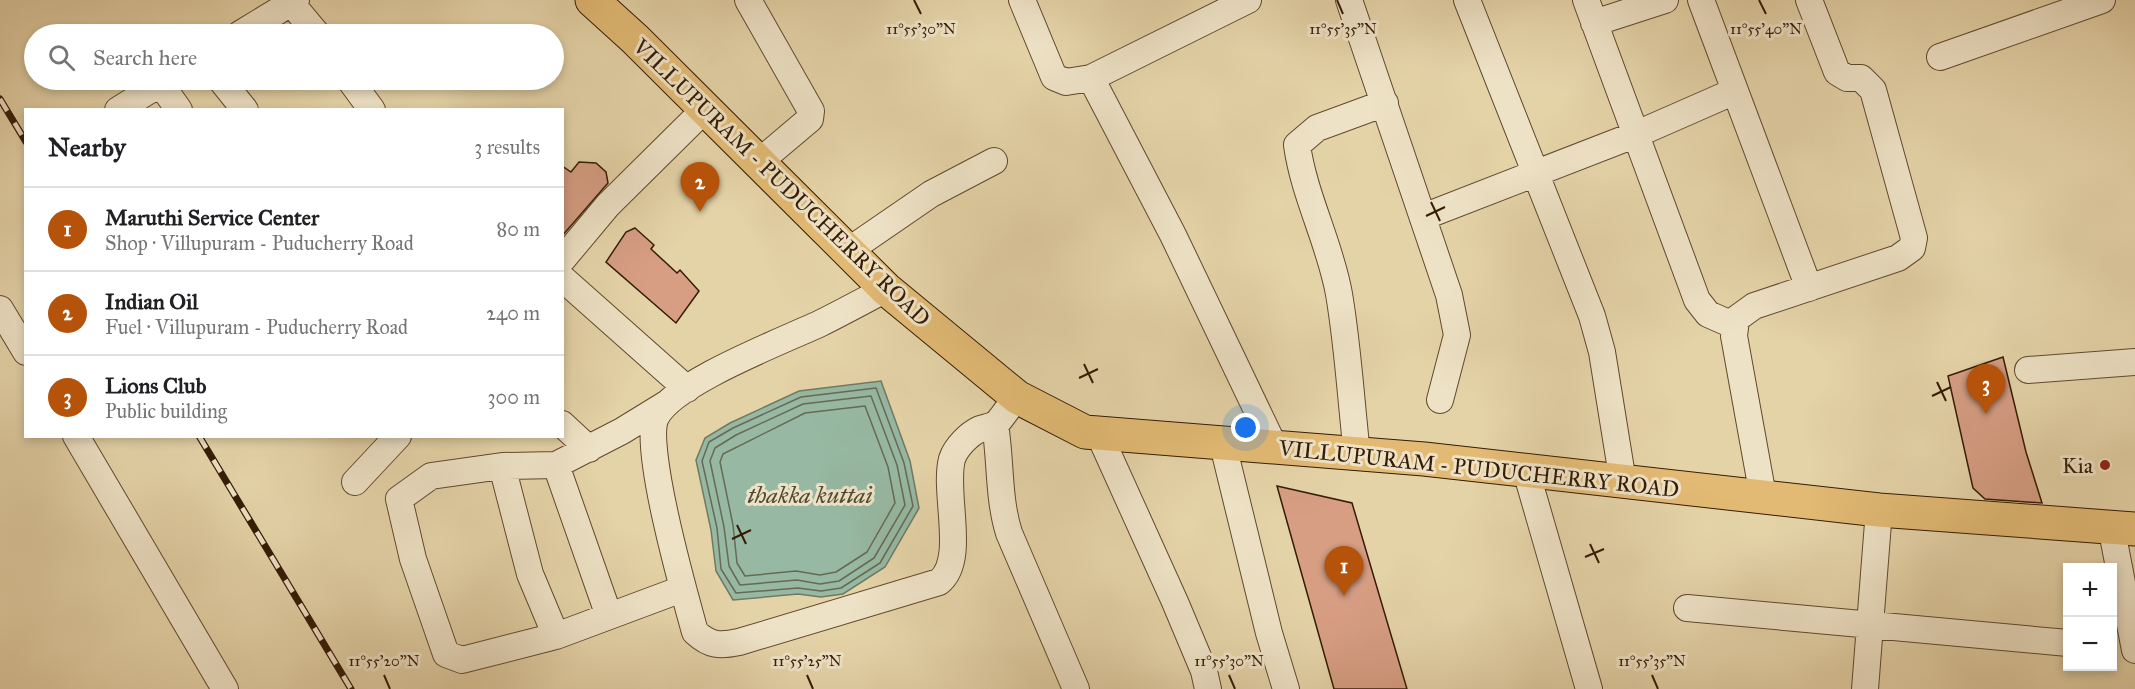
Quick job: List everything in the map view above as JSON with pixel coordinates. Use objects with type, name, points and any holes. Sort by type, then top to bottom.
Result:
[{"type":"highway","name":"VILLUPURAM - PUDUCHERRY ROAD","points":[[592,0],[886,289],[1017,397],[1085,432],[1357,454],[1879,510],[2123,528]]},
{"type":"street","points":[[748,0],[811,111],[810,119],[759,162]]},
{"type":"street","points":[[1022,0],[1054,76],[1066,82],[1091,78],[1248,0]]},
{"type":"street","points":[[1349,0],[1449,295],[1457,335],[1440,400]]},
{"type":"street","points":[[1467,0],[1592,316],[1602,352],[1623,482]]},
{"type":"street","points":[[1665,0],[1590,12],[1697,300],[1708,314],[1733,326]]},
{"type":"street","points":[[1701,0],[1809,288]]},
{"type":"street","points":[[1763,496],[1733,326],[1736,319],[1754,306],[1898,258],[1912,248],[1914,238],[1873,90],[1861,78],[1847,78],[1837,72],[1809,0]]},
{"type":"street","points":[[257,24],[294,2],[310,24]]},
{"type":"street","points":[[1940,57],[2093,2]]},
{"type":"street","points":[[1091,78],[1173,235],[1275,448]]},
{"type":"street","points":[[120,108],[149,90]]},
{"type":"street","points":[[168,90],[178,108]]},
{"type":"street","points":[[229,90],[243,108]]},
{"type":"street","points":[[357,90],[371,108]]},
{"type":"street","points":[[1423,217],[1637,134],[1735,91]]},
{"type":"street","points":[[1357,454],[1339,294],[1329,250],[1300,165],[1297,145],[1317,128],[1385,103]]},
{"type":"street","points":[[564,258],[608,205],[705,109]]},
{"type":"street","points":[[848,251],[931,194],[994,161]]},
{"type":"street","points":[[564,280],[678,396]]},
{"type":"street","points":[[682,589],[556,636],[462,660],[446,654],[413,559],[399,499],[431,476],[502,466],[556,465],[589,449],[678,396],[886,289]]},
{"type":"street","points":[[0,309],[24,349]]},
{"type":"street","points":[[2028,370],[2135,362]]},
{"type":"street","points":[[678,396],[655,418],[653,444],[666,518],[682,589],[695,632],[706,643],[721,646],[781,631],[939,582],[948,576],[953,559],[950,502],[952,458],[962,442],[977,430],[995,424],[1017,397]]},
{"type":"street","points":[[995,424],[1000,457],[1002,509],[1009,533],[1076,689]]},
{"type":"street","points":[[564,426],[589,449]]},
{"type":"street","points":[[1099,434],[1175,602],[1204,671],[1208,689]]},
{"type":"street","points":[[77,438],[225,689]]},
{"type":"street","points":[[355,482],[396,438]]},
{"type":"street","points":[[1223,444],[1286,689]]},
{"type":"street","points":[[556,465],[609,616]]},
{"type":"street","points":[[502,466],[530,574],[556,636]]},
{"type":"street","points":[[1526,471],[1589,689]]},
{"type":"street","points":[[1865,689],[1879,510]]},
{"type":"street","points":[[2117,648],[2135,650],[2123,528]]},
{"type":"street","points":[[1687,608],[2063,643]]},
{"type":"water","name":"thakka kuttai","points":[[881,381],[910,461],[919,508],[885,567],[843,594],[821,597],[798,594],[733,600],[716,571],[711,530],[696,460],[705,438],[730,423],[799,391]]},
{"type":"building","points":[[579,162],[596,163],[606,172],[608,183],[564,234],[564,167],[571,172]]},
{"type":"building","points":[[635,228],[654,245],[651,249],[677,273],[680,270],[699,291],[676,323],[606,262],[626,232]]},
{"type":"building","points":[[2003,357],[2026,452],[2042,503],[1985,499],[1973,488],[1948,376]]},
{"type":"building","points":[[1277,486],[1352,503],[1407,689],[1334,689]]},
{"type":"railway","points":[[0,99],[24,139]]},
{"type":"railway","points":[[200,438],[351,689]]},
{"type":"place","name":"Indian Oil","points":[[700,212]]},
{"type":"place","name":"Lions Club","points":[[1986,414]]},
{"type":"place","name":"Kia","points":[[2105,465]]},
{"type":"place","name":"Maruthi Service Center","points":[[1344,596]]}]
